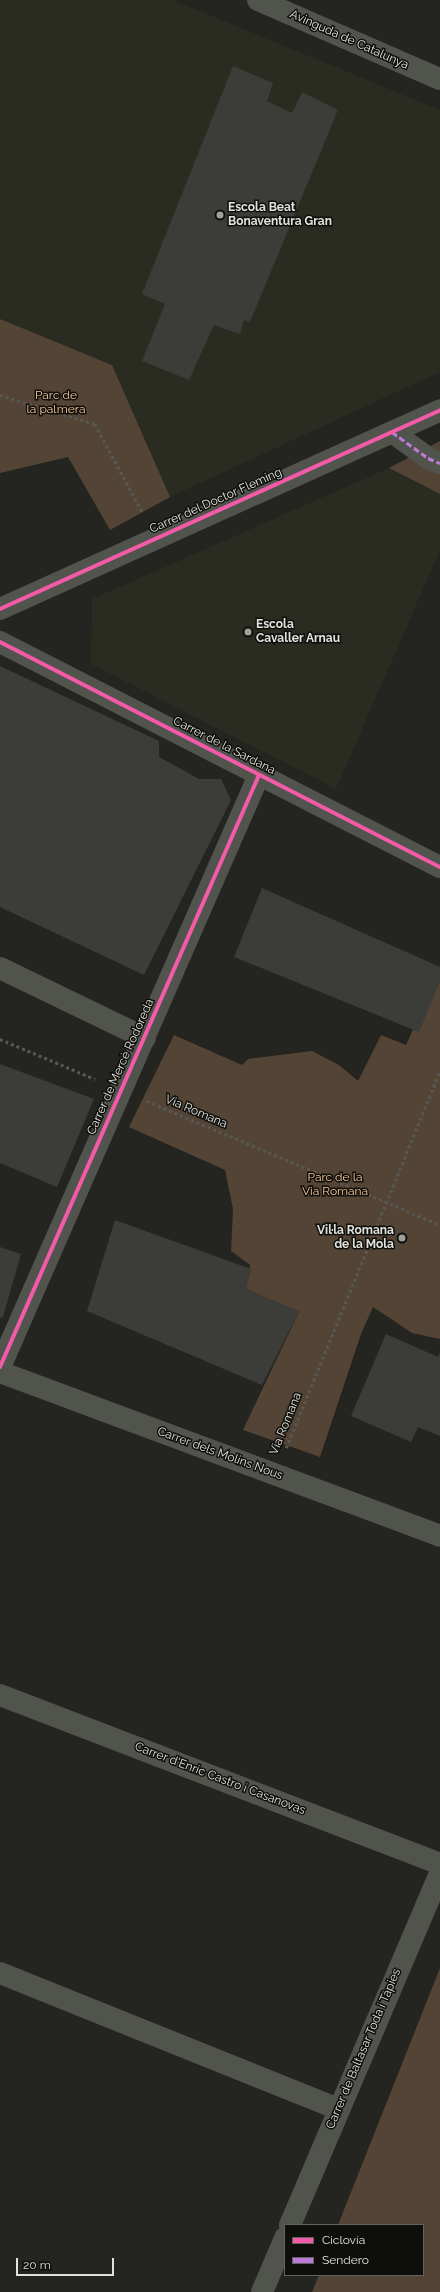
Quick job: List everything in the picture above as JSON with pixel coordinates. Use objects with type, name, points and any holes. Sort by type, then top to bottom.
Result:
[{"type":"street","name":"Avinguda de Catalunya","points":[[258,0],[440,79]]},
{"type":"street","name":"Carrer del Doctor Fleming","points":[[0,609],[440,410]]},
{"type":"street","points":[[392,432],[428,458],[440,463]]},
{"type":"street","name":"Carrer de la Sardana","points":[[0,642],[440,867]]},
{"type":"street","name":"Carrer de Mercè Rodoreda","points":[[0,1368],[259,775]]},
{"type":"street","points":[[0,968],[145,1038]]},
{"type":"street","name":"Carrer dels Molins Nous","points":[[0,1372],[440,1536]]},
{"type":"street","name":"Carrer d'Enric Castro i Casanovas","points":[[0,1695],[440,1864]]},
{"type":"street","name":"Carrer de Baltasar Toda i Tàpies","points":[[290,2224],[440,1873]]},
{"type":"street","points":[[0,1973],[339,2109]]},
{"type":"street","points":[[262,2292],[284,2240]]},
{"type":"path","points":[[0,395],[95,424],[157,538]]},
{"type":"shaded area","name":"Escola Beat Bonaventura Gran","points":[[0,0],[173,0],[440,110],[440,372],[170,497],[112,365],[0,319]]},
{"type":"shaded area","name":"Escola Cavaller Arnau","points":[[389,468],[440,494],[440,550],[336,789],[91,664],[92,599]]},
{"type":"green space","name":"Parc de la palmera","points":[[0,319],[112,365],[170,497],[110,530],[68,457],[0,473]]},
{"type":"green space","points":[[440,441],[440,494],[389,468]]},
{"type":"green space","name":"Parc de la Via Romana","points":[[440,971],[440,1339],[412,1333],[373,1307],[361,1334],[320,1457],[243,1430],[299,1312],[246,1289],[250,1265],[231,1251],[233,1209],[225,1170],[129,1127],[174,1035],[242,1065],[248,1059],[312,1051],[339,1065],[358,1081],[381,1035],[406,1045]]},
{"type":"green space","points":[[440,1968],[440,2292],[312,2292],[319,2276],[424,2276],[424,2224],[338,2224]]},
{"type":"building","points":[[233,66],[273,83],[267,101],[292,113],[302,92],[338,110],[250,322],[244,320],[240,334],[214,325],[189,380],[142,361],[165,304],[142,294]]},
{"type":"building","points":[[0,666],[159,741],[159,757],[199,779],[221,779],[231,800],[144,975],[0,907]]},
{"type":"building","points":[[262,888],[440,967],[440,981],[419,1032],[234,957]]},
{"type":"building","points":[[0,1064],[94,1099],[57,1187],[0,1163]]},
{"type":"building","points":[[115,1220],[251,1269],[246,1289],[299,1312],[262,1385],[87,1311]]},
{"type":"building","points":[[0,1247],[21,1254],[3,1317],[0,1318]]},
{"type":"building","points":[[386,1334],[438,1357],[440,1353],[440,1436],[418,1427],[411,1442],[351,1416]]},
{"type":"marked path","points":[[392,432],[428,458],[440,463]]},
{"type":"cycle path","points":[[0,609],[440,410]]},
{"type":"cycle path","points":[[0,642],[440,867]]},
{"type":"cycle path","points":[[0,1367],[259,775]]},
{"type":"place","name":"Escola Beat Bonaventura Gran","points":[[220,215]]},
{"type":"place","name":"Escola Cavaller Arnau","points":[[248,632]]},
{"type":"place","name":"Vil·la Romana de la Mola","points":[[402,1238]]}]
